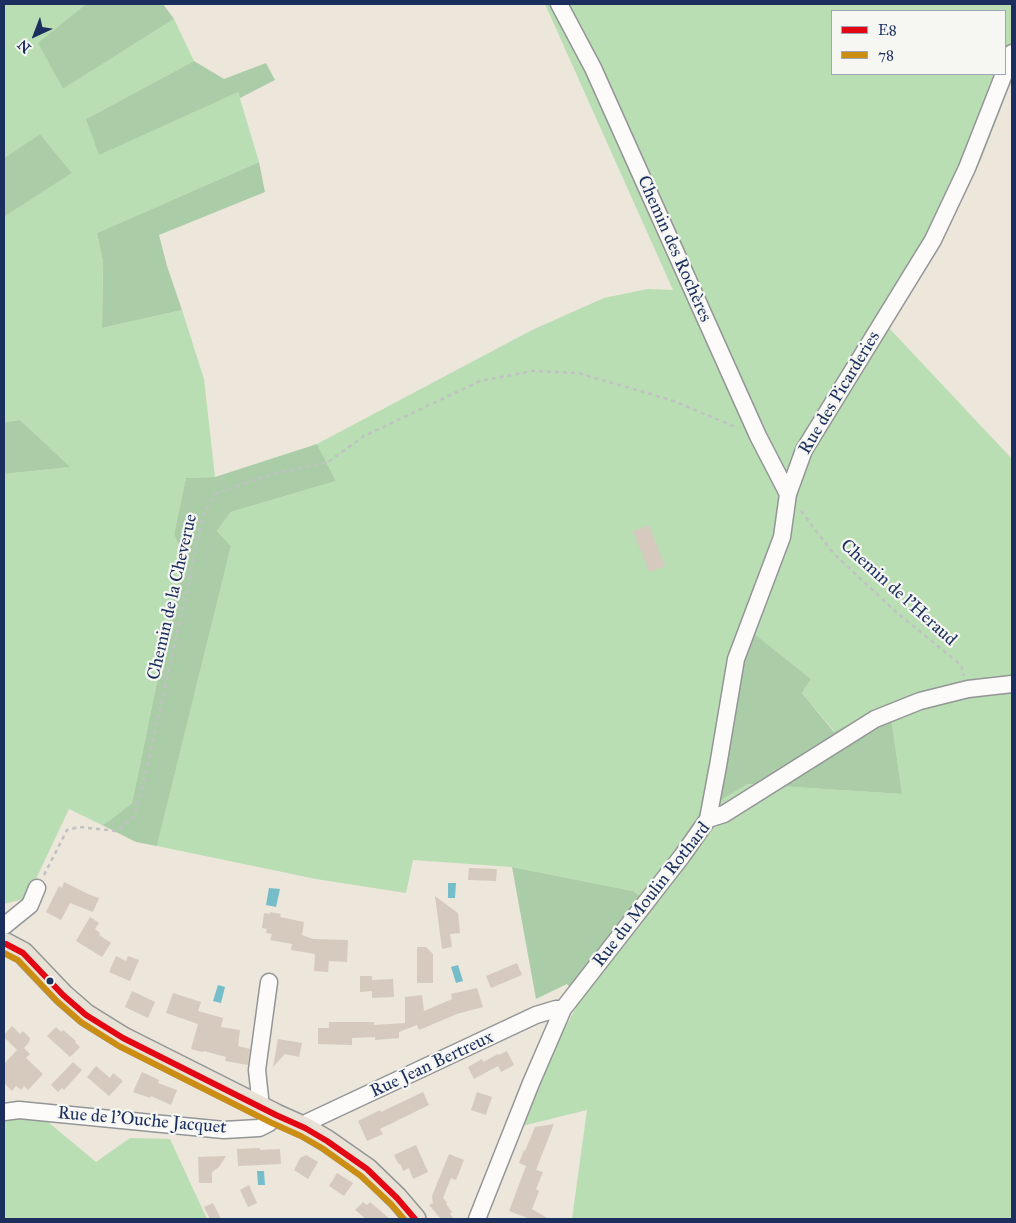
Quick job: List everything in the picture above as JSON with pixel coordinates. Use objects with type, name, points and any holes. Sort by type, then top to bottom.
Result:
[{"type":"main road","points":[[4,937],[86,1015],[123,1038],[327,1140],[367,1168],[398,1198],[415,1219]]},
{"type":"street","name":"Chemin des Rochères","points":[[560,4],[593,68],[758,436],[788,494]]},
{"type":"street","name":"Rue des Picarderies","points":[[1006,68],[1012,53]]},
{"type":"street","name":"Rue des Picarderies","points":[[708,819],[736,659],[782,536],[788,494],[804,450],[933,240],[967,168],[1003,75]]},
{"type":"street","name":"Rue du Moulin Rothard","points":[[477,1219],[563,1009],[682,856],[708,819],[724,814],[875,719],[920,701],[968,689],[1012,684]]},
{"type":"street","points":[[4,937],[30,905],[37,888]]},
{"type":"street","points":[[268,1111],[256,1070],[269,982]]},
{"type":"street","name":"Rue Jean Bertreux","points":[[305,1128],[308,1122],[393,1084],[536,1015],[556,1009],[563,1009]]},
{"type":"street","name":"Rue de l'Ouche Jacquet","points":[[4,1112],[20,1110],[224,1130],[260,1128],[269,1123],[268,1111]]},
{"type":"path","name":"Chemin de la Cheverue","points":[[37,888],[67,830],[79,827],[117,832],[134,816],[145,778],[203,516],[214,494],[269,475],[328,462],[364,436],[480,382],[533,371],[578,373],[662,397],[758,436]]},
{"type":"path","name":"Chemin de l'Heraud","points":[[788,494],[833,553],[896,612],[961,665],[968,689]]},
{"type":"green space","points":[[4,4],[86,4],[39,43],[63,89],[174,19],[194,61],[86,119],[238,92],[259,162],[97,233],[103,262],[102,328],[182,310],[204,379],[215,477],[186,478],[174,534],[183,556],[132,803],[102,825],[69,809],[27,898],[4,904],[4,474],[69,467],[20,420],[4,422],[4,217],[72,173],[40,134],[4,158]]},
{"type":"green space","points":[[86,4],[163,4],[174,19],[63,89],[38,43]]},
{"type":"green space","points":[[545,4],[1012,4],[1012,79],[981,160],[934,256],[889,328],[1012,459],[1012,1219],[572,1219],[587,1110],[522,1126],[550,1054],[581,999],[656,906],[633,891],[512,867],[413,860],[406,893],[316,879],[157,846],[231,546],[217,531],[231,512],[336,481],[317,444],[532,330],[604,298],[648,289],[673,290]],"holes":[[[752,632],[811,679],[802,693],[835,732],[889,704],[902,794],[747,784]]]},
{"type":"green space","points":[[194,61],[224,79],[266,63],[275,80],[240,98],[238,92],[99,155],[86,119]]},
{"type":"green space","points":[[40,134],[72,173],[4,217],[4,158]]},
{"type":"green space","points":[[259,162],[265,192],[159,235],[182,310],[102,328],[103,262],[97,233]]},
{"type":"green space","points":[[20,420],[70,467],[4,474],[4,422]]},
{"type":"green space","points":[[317,444],[336,481],[231,512],[217,531],[231,546],[157,846],[136,842],[102,825],[132,803],[183,556],[174,534],[186,478],[215,477]]},
{"type":"green space","points":[[752,632],[811,679],[802,693],[834,732],[889,703],[902,794],[747,784],[721,800],[740,663]]},
{"type":"green space","points":[[512,867],[633,891],[656,906],[581,999],[567,984],[536,999]]},
{"type":"green space","points":[[4,1117],[42,1117],[96,1162],[130,1138],[170,1139],[207,1219],[4,1219]]},
{"type":"water","points":[[448,883],[456,883],[455,898],[448,898]]},
{"type":"water","points":[[269,888],[280,889],[276,907],[266,905]]},
{"type":"water","points":[[458,965],[463,981],[456,983],[451,967]]},
{"type":"water","points":[[218,985],[225,987],[221,1003],[213,1001]]},
{"type":"water","points":[[257,1171],[264,1171],[265,1185],[258,1185]]},
{"type":"building","points":[[649,525],[665,566],[649,572],[633,531]]},
{"type":"building","points":[[469,868],[497,869],[496,881],[468,880]]},
{"type":"building","points":[[64,882],[99,898],[93,912],[70,903],[61,920],[46,912],[59,886],[62,888]]},
{"type":"building","points":[[435,896],[458,913],[460,933],[450,934],[452,947],[442,949]]},
{"type":"building","points":[[270,912],[281,914],[280,917],[304,922],[302,935],[313,939],[348,940],[347,962],[329,961],[328,972],[314,971],[315,954],[291,950],[292,944],[270,940],[272,934],[266,933],[267,929],[262,928],[264,913],[270,914]]},
{"type":"building","points":[[90,917],[99,923],[95,929],[100,933],[99,935],[111,943],[102,957],[76,941]]},
{"type":"building","points":[[417,947],[426,947],[433,954],[433,983],[417,983]]},
{"type":"building","points":[[116,956],[126,961],[128,956],[139,960],[130,981],[109,972]]},
{"type":"building","points":[[517,963],[522,975],[491,988],[486,976]]},
{"type":"building","points":[[360,976],[372,976],[372,980],[393,979],[394,997],[372,998],[372,991],[360,992]]},
{"type":"building","points":[[477,988],[483,1007],[457,1014],[419,1030],[417,1025],[399,1032],[399,1038],[375,1040],[375,1037],[352,1038],[352,1045],[318,1044],[318,1028],[329,1028],[329,1022],[374,1022],[374,1025],[405,1023],[405,997],[422,995],[424,1011],[452,999],[451,994]]},
{"type":"building","points":[[132,991],[155,1002],[148,1018],[125,1007]]},
{"type":"building","points":[[173,993],[201,1002],[198,1011],[223,1018],[221,1027],[240,1030],[238,1046],[250,1049],[248,1065],[225,1061],[226,1057],[191,1049],[198,1024],[166,1013]]},
{"type":"building","points":[[12,1026],[20,1034],[23,1031],[30,1038],[24,1048],[30,1054],[26,1058],[43,1074],[28,1090],[24,1086],[21,1090],[16,1086],[12,1091],[4,1083],[4,1064],[17,1050],[4,1037]]},
{"type":"building","points":[[56,1027],[61,1032],[63,1030],[80,1047],[70,1057],[47,1036]]},
{"type":"building","points":[[278,1039],[302,1043],[299,1057],[285,1054],[273,1067]]},
{"type":"building","points":[[507,1051],[514,1065],[501,1072],[498,1066],[474,1079],[468,1067],[482,1059],[483,1062]]},
{"type":"building","points":[[73,1062],[82,1070],[64,1090],[62,1088],[58,1092],[51,1085]]},
{"type":"building","points":[[96,1066],[110,1078],[113,1073],[123,1081],[109,1096],[87,1077]]},
{"type":"building","points":[[142,1072],[159,1080],[158,1083],[177,1090],[171,1105],[151,1096],[150,1098],[133,1092]]},
{"type":"building","points":[[423,1092],[429,1105],[380,1129],[383,1134],[367,1141],[358,1121]]},
{"type":"building","points":[[477,1092],[492,1097],[486,1115],[471,1110]]},
{"type":"building","points":[[554,1124],[536,1170],[543,1172],[536,1189],[539,1191],[532,1209],[549,1219],[530,1219],[509,1211],[526,1166],[519,1163],[535,1127]]},
{"type":"building","points":[[416,1145],[428,1172],[413,1179],[409,1168],[403,1171],[394,1155]]},
{"type":"building","points":[[260,1148],[260,1150],[280,1149],[281,1164],[238,1166],[237,1149]]},
{"type":"building","points":[[449,1154],[464,1160],[456,1180],[451,1178],[443,1198],[454,1219],[441,1219],[429,1205],[433,1203],[432,1196]]},
{"type":"building","points":[[306,1155],[318,1162],[308,1179],[294,1170],[300,1158]]},
{"type":"building","points":[[226,1156],[219,1167],[212,1172],[212,1183],[199,1183],[198,1157]]},
{"type":"building","points":[[337,1173],[353,1183],[344,1196],[329,1186]]},
{"type":"building","points":[[249,1185],[257,1203],[248,1207],[240,1190]]},
{"type":"building","points":[[363,1202],[367,1205],[370,1202],[390,1219],[366,1219],[355,1210]]},
{"type":"building","points":[[213,1203],[221,1219],[210,1219],[204,1207]]},
{"type":"transit line","name":"E8","points":[[6,944],[23,953],[63,995],[86,1015],[123,1038],[305,1128],[327,1141],[367,1169],[397,1198],[415,1219]]},
{"type":"transit line","name":"78","points":[[4,953],[18,960],[57,1001],[81,1022],[119,1046],[322,1148],[361,1176],[404,1219]]}]
